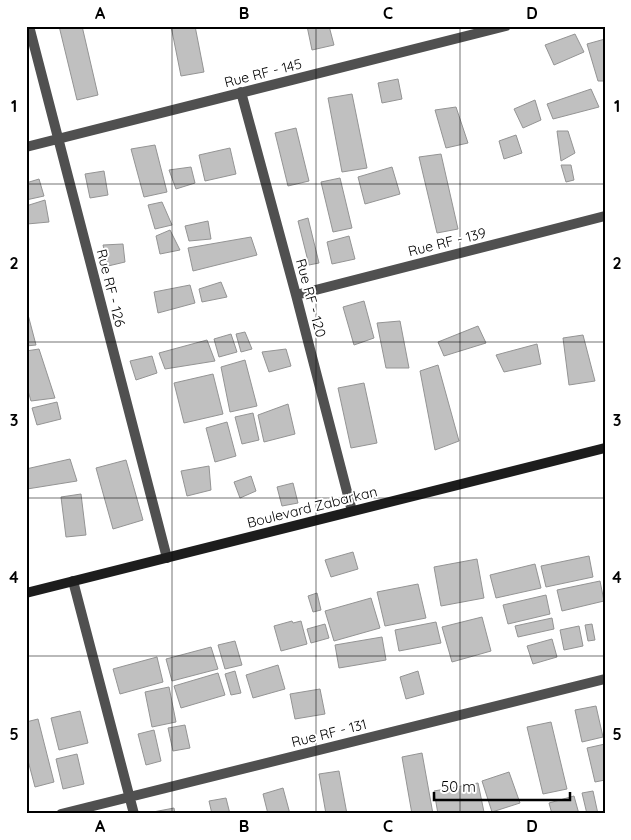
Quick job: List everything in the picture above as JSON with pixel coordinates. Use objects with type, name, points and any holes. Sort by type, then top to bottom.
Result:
[{"type":"street","name":"Rue RF - 126","points":[[29,26],[167,558]]},
{"type":"street","name":"Rue RF - 145","points":[[26,147],[506,26]]},
{"type":"street","name":"Rue RF - 120","points":[[241,92],[352,512]]},
{"type":"street","name":"Rue RF - 139","points":[[296,295],[605,216]]},
{"type":"street","name":"Boulevard Zabarkan","points":[[26,593],[605,448]]},
{"type":"street","points":[[73,581],[134,814]]},
{"type":"street","name":"Rue RF - 131","points":[[61,814],[605,679]]},
{"type":"building","points":[[59,26],[82,26],[98,95],[77,100]]},
{"type":"building","points":[[171,26],[195,26],[204,72],[181,76]]},
{"type":"building","points":[[307,26],[329,26],[334,45],[312,50]]},
{"type":"building","points":[[575,34],[584,52],[554,65],[545,45]]},
{"type":"building","points":[[605,39],[605,81],[598,81],[587,44]]},
{"type":"building","points":[[398,79],[402,99],[382,103],[378,83]]},
{"type":"building","points":[[591,89],[599,107],[553,119],[547,104]]},
{"type":"building","points":[[352,94],[367,168],[342,172],[328,98]]},
{"type":"building","points":[[535,100],[541,120],[523,128],[514,109]]},
{"type":"building","points":[[456,107],[468,143],[446,148],[435,110]]},
{"type":"building","points":[[296,128],[309,181],[288,186],[275,133]]},
{"type":"building","points":[[557,131],[568,131],[575,153],[561,161]]},
{"type":"building","points":[[516,135],[522,153],[504,159],[499,141]]},
{"type":"building","points":[[155,145],[167,192],[144,197],[131,149]]},
{"type":"building","points":[[230,148],[236,174],[205,181],[199,155]]},
{"type":"building","points":[[441,154],[458,229],[437,233],[419,157]]},
{"type":"building","points":[[561,165],[571,165],[574,180],[566,182]]},
{"type":"building","points":[[191,167],[195,183],[176,189],[169,170]]},
{"type":"building","points":[[392,167],[400,194],[365,204],[358,177]]},
{"type":"building","points":[[104,171],[108,195],[90,198],[85,174]]},
{"type":"building","points":[[340,178],[352,228],[333,232],[321,182]]},
{"type":"building","points":[[39,179],[44,196],[26,200],[26,183]]},
{"type":"building","points":[[45,200],[49,222],[27,224],[26,206]]},
{"type":"building","points":[[162,202],[172,225],[155,229],[148,205]]},
{"type":"building","points":[[308,218],[319,263],[309,265],[298,221]]},
{"type":"building","points":[[208,221],[211,239],[189,241],[185,226]]},
{"type":"building","points":[[170,230],[180,250],[160,254],[156,236]]},
{"type":"building","points":[[349,236],[355,259],[332,264],[327,242]]},
{"type":"building","points":[[251,237],[257,255],[193,271],[188,248]]},
{"type":"building","points":[[123,244],[125,262],[108,266],[103,245]]},
{"type":"building","points":[[221,282],[227,297],[202,302],[199,289]]},
{"type":"building","points":[[190,285],[195,303],[158,313],[154,292]]},
{"type":"building","points":[[364,301],[374,338],[354,345],[343,307]]},
{"type":"building","points":[[26,307],[36,345],[26,346]]},
{"type":"building","points":[[400,321],[409,368],[386,368],[377,323]]},
{"type":"building","points":[[478,326],[486,343],[444,356],[438,342]]},
{"type":"building","points":[[245,332],[252,349],[241,352],[236,334]]},
{"type":"building","points":[[231,334],[237,352],[219,357],[214,339]]},
{"type":"building","points":[[583,335],[595,381],[569,385],[563,338]]},
{"type":"building","points":[[207,340],[215,361],[165,369],[159,353]]},
{"type":"building","points":[[537,344],[541,364],[504,372],[496,355]]},
{"type":"building","points":[[39,349],[55,398],[31,401],[26,384],[26,351]]},
{"type":"building","points":[[286,349],[291,366],[269,372],[262,352]]},
{"type":"building","points":[[152,356],[157,373],[136,380],[130,361]]},
{"type":"building","points":[[245,360],[257,406],[230,412],[221,367]]},
{"type":"building","points":[[438,365],[459,441],[435,450],[420,371]]},
{"type":"building","points":[[213,374],[223,414],[184,423],[174,383]]},
{"type":"building","points":[[364,383],[377,443],[351,448],[338,388]]},
{"type":"building","points":[[57,402],[61,419],[37,425],[32,408]]},
{"type":"building","points":[[288,404],[295,434],[264,442],[258,415]]},
{"type":"building","points":[[253,413],[259,440],[242,444],[235,417]]},
{"type":"building","points":[[227,422],[236,456],[215,462],[206,428]]},
{"type":"building","points":[[70,459],[77,481],[27,489],[26,469]]},
{"type":"building","points":[[126,460],[143,520],[113,529],[96,468]]},
{"type":"building","points":[[209,466],[211,490],[187,496],[181,471]]},
{"type":"building","points":[[251,476],[256,491],[240,498],[234,482]]},
{"type":"building","points":[[293,483],[298,503],[282,506],[277,487]]},
{"type":"building","points":[[81,494],[86,535],[66,537],[61,497]]},
{"type":"building","points":[[353,552],[358,569],[331,577],[325,560]]},
{"type":"building","points":[[589,556],[593,577],[546,587],[541,566]]},
{"type":"building","points":[[477,559],[484,598],[441,606],[434,567]]},
{"type":"building","points":[[535,564],[541,588],[496,598],[490,575]]},
{"type":"building","points":[[600,581],[604,601],[562,611],[557,590]]},
{"type":"building","points":[[418,584],[426,618],[385,626],[377,592]]},
{"type":"building","points":[[317,593],[321,610],[313,612],[308,596]]},
{"type":"building","points":[[546,595],[550,614],[508,624],[503,605]]},
{"type":"building","points":[[371,598],[380,628],[334,641],[325,611]]},
{"type":"building","points":[[482,617],[491,651],[452,662],[442,627]]},
{"type":"building","points":[[552,618],[554,629],[518,637],[515,626]]},
{"type":"building","points":[[292,621],[293,623],[301,621],[307,644],[281,651],[274,626]]},
{"type":"building","points":[[436,622],[441,643],[399,651],[395,630]]},
{"type":"building","points":[[325,624],[329,638],[311,643],[307,629]]},
{"type":"building","points":[[592,624],[595,640],[588,641],[585,625]]},
{"type":"building","points":[[579,626],[583,646],[564,650],[560,630]]},
{"type":"building","points":[[382,637],[386,660],[339,668],[335,645]]},
{"type":"building","points":[[552,639],[557,657],[533,664],[527,646]]},
{"type":"building","points":[[235,641],[242,665],[225,669],[218,645]]},
{"type":"building","points":[[211,647],[218,669],[172,681],[166,659]]},
{"type":"building","points":[[157,657],[163,682],[120,694],[113,669]]},
{"type":"building","points":[[278,665],[285,689],[253,698],[246,675]]},
{"type":"building","points":[[235,671],[241,693],[231,695],[225,674]]},
{"type":"building","points":[[418,671],[424,694],[406,699],[400,677]]},
{"type":"building","points":[[218,673],[225,695],[181,708],[174,686]]},
{"type":"building","points":[[169,687],[176,722],[152,727],[145,692]]},
{"type":"building","points":[[320,689],[325,714],[295,719],[290,694]]},
{"type":"building","points":[[596,706],[603,737],[582,742],[575,710]]},
{"type":"building","points":[[80,711],[88,743],[59,750],[51,718]]},
{"type":"building","points":[[38,719],[54,782],[35,787],[26,753],[26,722]]},
{"type":"building","points":[[551,722],[567,789],[543,794],[527,727]]},
{"type":"building","points":[[185,725],[190,748],[173,751],[168,728]]},
{"type":"building","points":[[154,730],[161,761],[146,765],[138,734]]},
{"type":"building","points":[[605,744],[605,780],[595,782],[587,748]]},
{"type":"building","points":[[422,753],[433,814],[412,814],[402,757]]},
{"type":"building","points":[[77,754],[84,784],[63,789],[56,759]]},
{"type":"building","points":[[339,771],[347,814],[326,814],[319,774]]},
{"type":"building","points":[[509,772],[520,803],[492,812],[482,781]]},
{"type":"building","points":[[478,783],[484,812],[438,814],[434,791]]},
{"type":"building","points":[[283,788],[290,814],[268,814],[263,794]]},
{"type":"building","points":[[593,791],[598,814],[587,814],[582,793]]},
{"type":"building","points":[[574,796],[579,814],[552,814],[549,803]]},
{"type":"building","points":[[226,798],[230,814],[212,814],[209,801]]},
{"type":"building","points":[[174,808],[175,814],[154,814],[153,812]]}]
